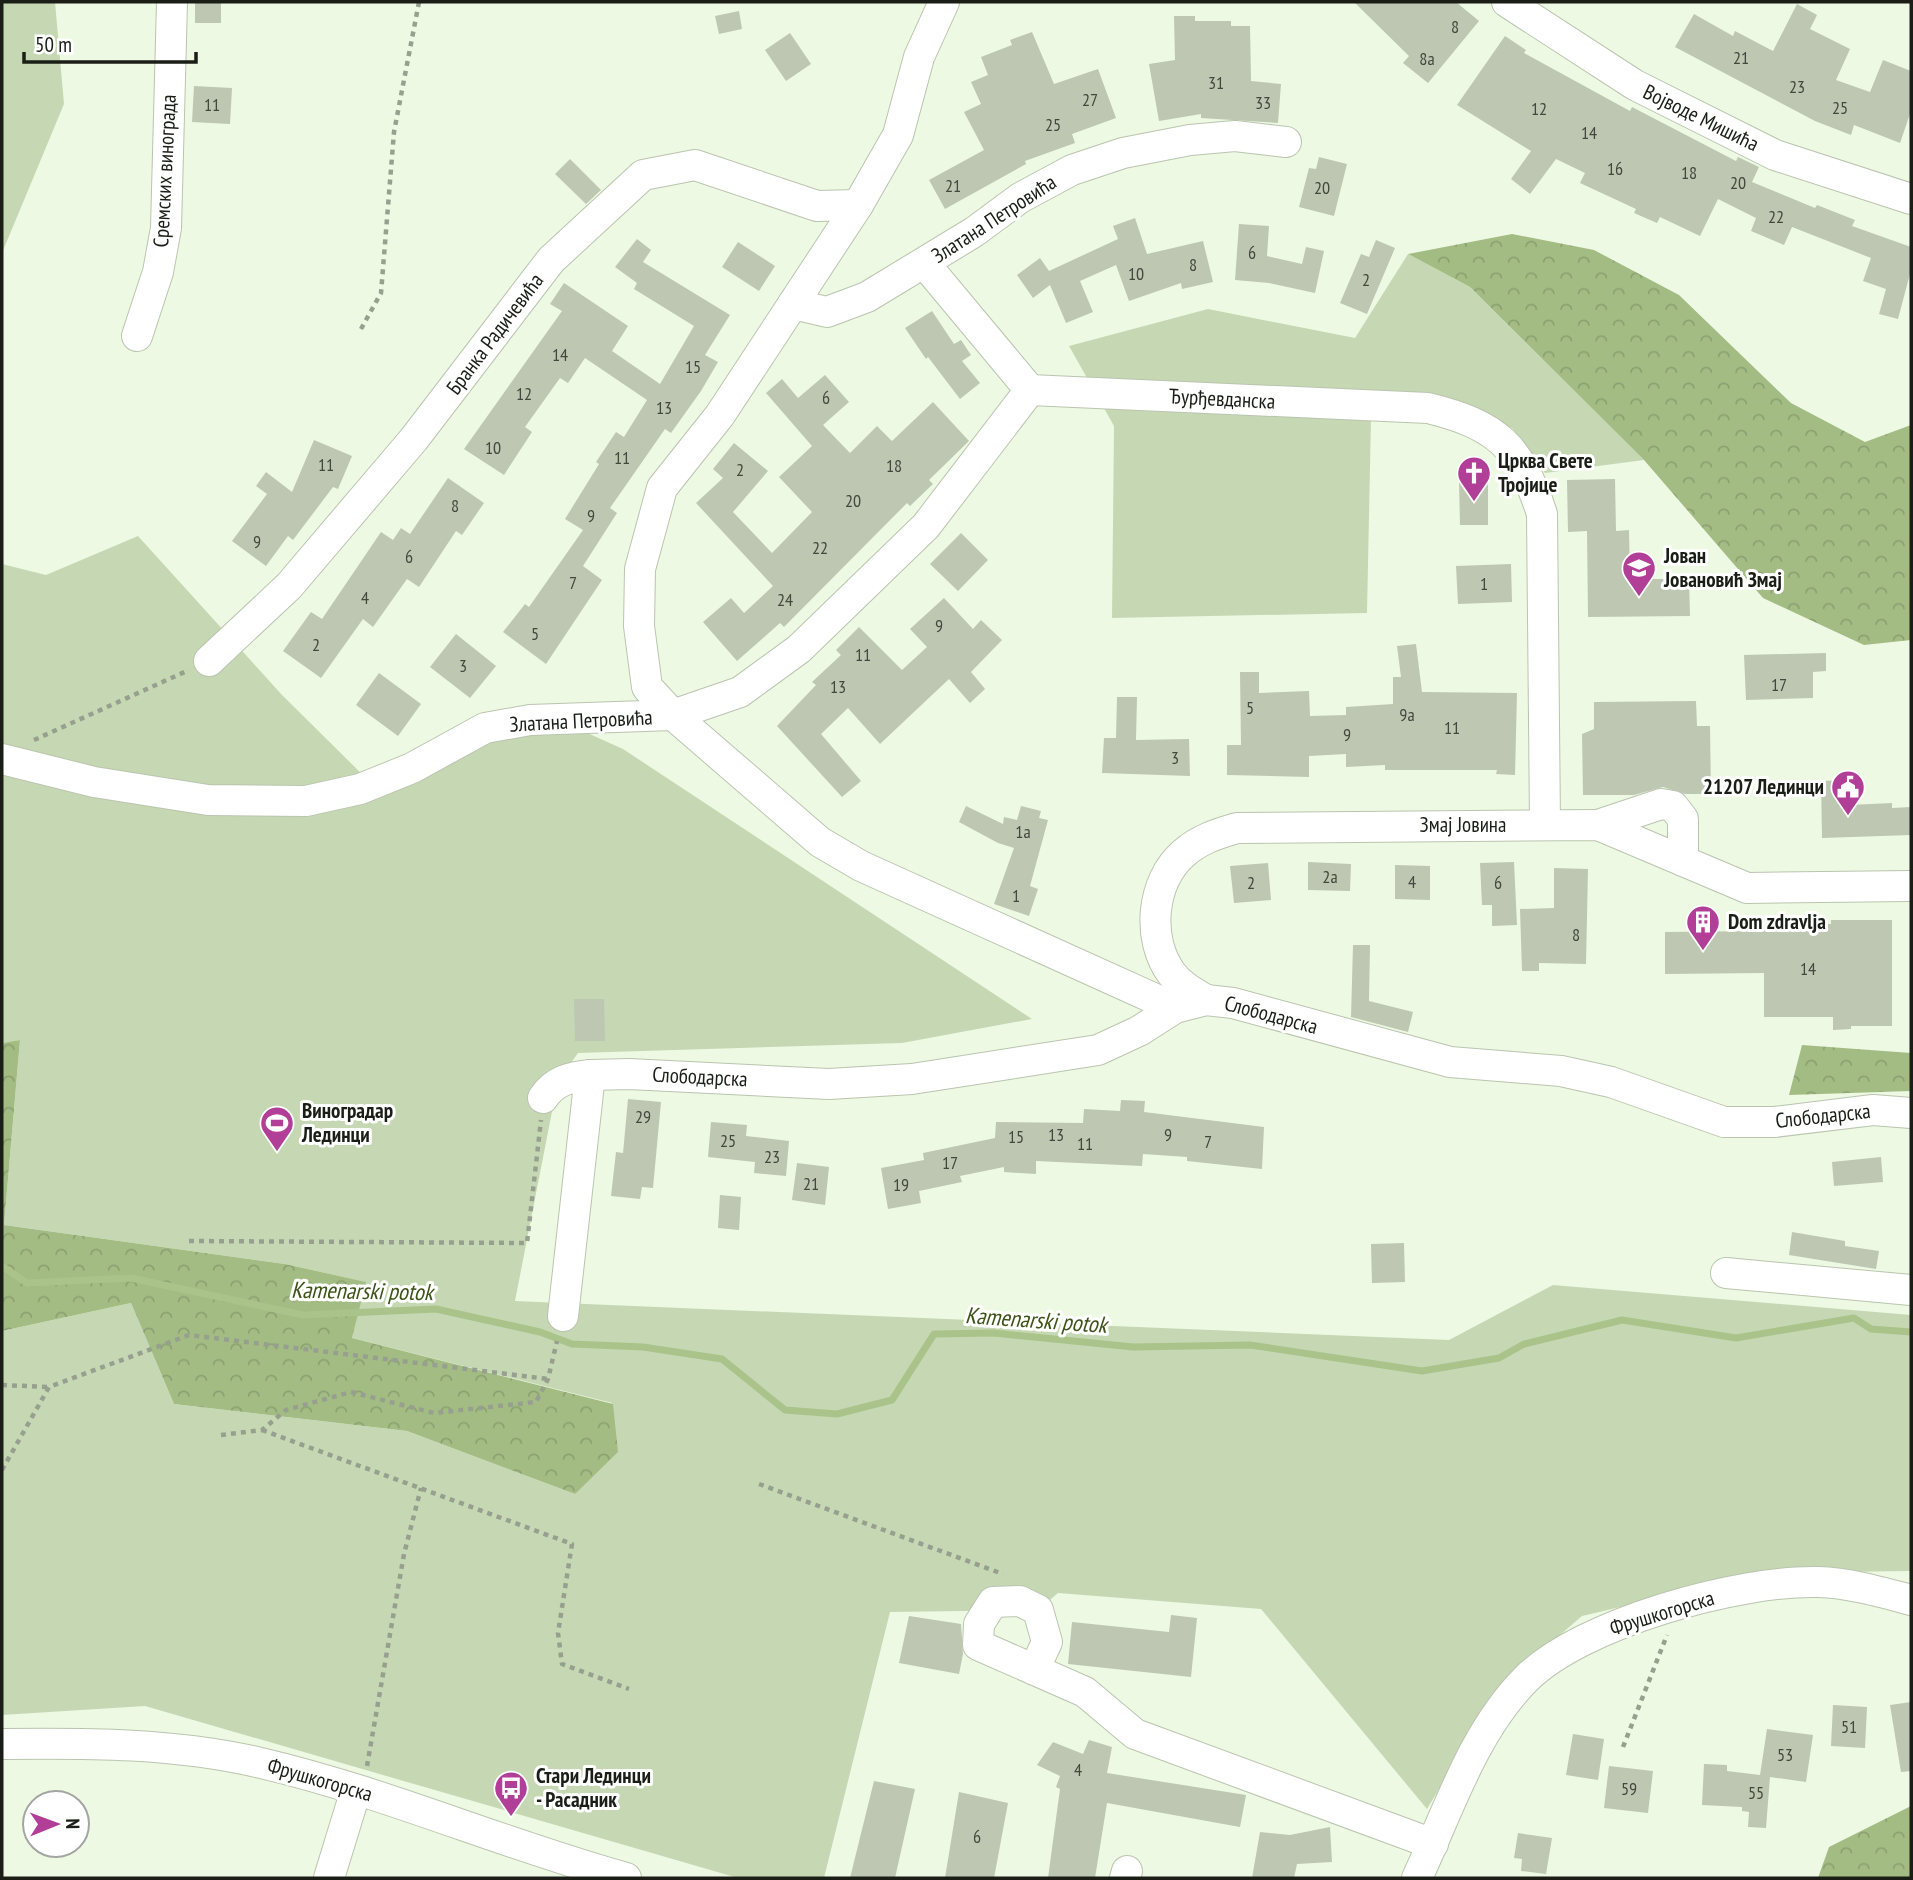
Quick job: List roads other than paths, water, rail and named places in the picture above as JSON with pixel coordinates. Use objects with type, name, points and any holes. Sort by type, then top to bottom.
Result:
[{"type":"street","name":"Сремских винограда","points":[[137,336],[158,272],[166,228],[172,2]]},
{"type":"street","points":[[858,205],[898,135],[919,57],[944,2]]},
{"type":"street","name":"Војводе Мишића","points":[[1507,2],[1635,85],[1775,155],[1911,199]]},
{"type":"street","name":"Златана Петровића","points":[[793,304],[827,312],[867,297],[925,264],[1020,198],[1072,170],[1123,153],[1190,140],[1235,136],[1286,142]]},
{"type":"street","name":"Бранка Радичевића","points":[[209,661],[289,586],[414,439],[551,260],[643,174],[695,165],[817,206],[858,205]]},
{"type":"street","name":"Златана Петровића","points":[[673,715],[647,687],[639,626],[640,569],[662,488],[720,415],[858,205]]},
{"type":"street","points":[[673,715],[740,692],[799,649],[926,526],[1030,390],[925,264]]},
{"type":"street","name":"Ђурђевданска","points":[[1030,390],[1428,408],[1468,418],[1503,441],[1529,474],[1542,514],[1545,825]]},
{"type":"street","points":[[673,715],[820,842],[860,866],[1175,1008]]},
{"type":"street","name":"Златана Петровића","points":[[13,752],[94,782],[208,800],[306,801],[360,789],[411,768],[485,728],[530,720],[673,715]]},
{"type":"street","points":[[1598,825],[1661,804],[1673,806],[1683,819],[1683,861]]},
{"type":"street","name":"Змај Јовина","points":[[1206,1000],[1185,988],[1170,972],[1157,943],[1155,912],[1163,881],[1181,855],[1207,836],[1237,828],[1598,825],[1747,888],[1911,886]]},
{"type":"street","name":"Слободарска","points":[[543,1098],[551,1086],[574,1077],[590,1075],[629,1073],[830,1084],[912,1079],[1098,1050],[1139,1031],[1175,1008],[1206,1000],[1233,1003],[1450,1062],[1561,1071],[1611,1082],[1724,1122],[1774,1122],[1873,1110],[1911,1113]]},
{"type":"street","points":[[563,1316],[590,1075]]},
{"type":"street","points":[[1726,1273],[1911,1290]]},
{"type":"street","name":"Фрушкогорска","points":[[1417,1878],[1475,1753],[1527,1679],[1554,1657],[1587,1638],[1644,1614],[1773,1586],[1817,1582],[1861,1587],[1911,1600]]},
{"type":"street","points":[[1034,1670],[1047,1642],[1038,1610],[1020,1601],[993,1602],[979,1624],[978,1645],[1034,1670],[1085,1692],[1135,1734],[1433,1844]]},
{"type":"street","name":"Фрушкогорска","points":[[2,1744],[120,1744],[222,1755],[261,1763],[359,1791],[626,1878]]},
{"type":"street","points":[[328,1878],[359,1791]]},
{"type":"waterway","name":"Kamenarski potok","points":[[2,1266],[27,1283],[131,1278],[303,1315],[436,1309],[540,1332],[572,1344],[643,1347],[722,1359],[785,1410],[837,1414],[892,1400],[934,1334],[994,1333],[1133,1347],[1250,1345],[1422,1371],[1499,1358],[1524,1344],[1622,1320],[1736,1338],[1854,1318],[1871,1329],[1911,1332]]},
{"type":"place","name":"Црква Свете Тројице","points":[[1474,503]]},
{"type":"place","name":"Јован Јовановић Змај","points":[[1639,598]]},
{"type":"place","name":"21207 Лединци","points":[[1848,817]]},
{"type":"place","name":"Dom zdravlja","points":[[1703,952]]},
{"type":"place","name":"Виноградар Лединци","points":[[277,1153]]},
{"type":"place","name":"Стари Лединци - Расадник","points":[[511,1818]]}]
